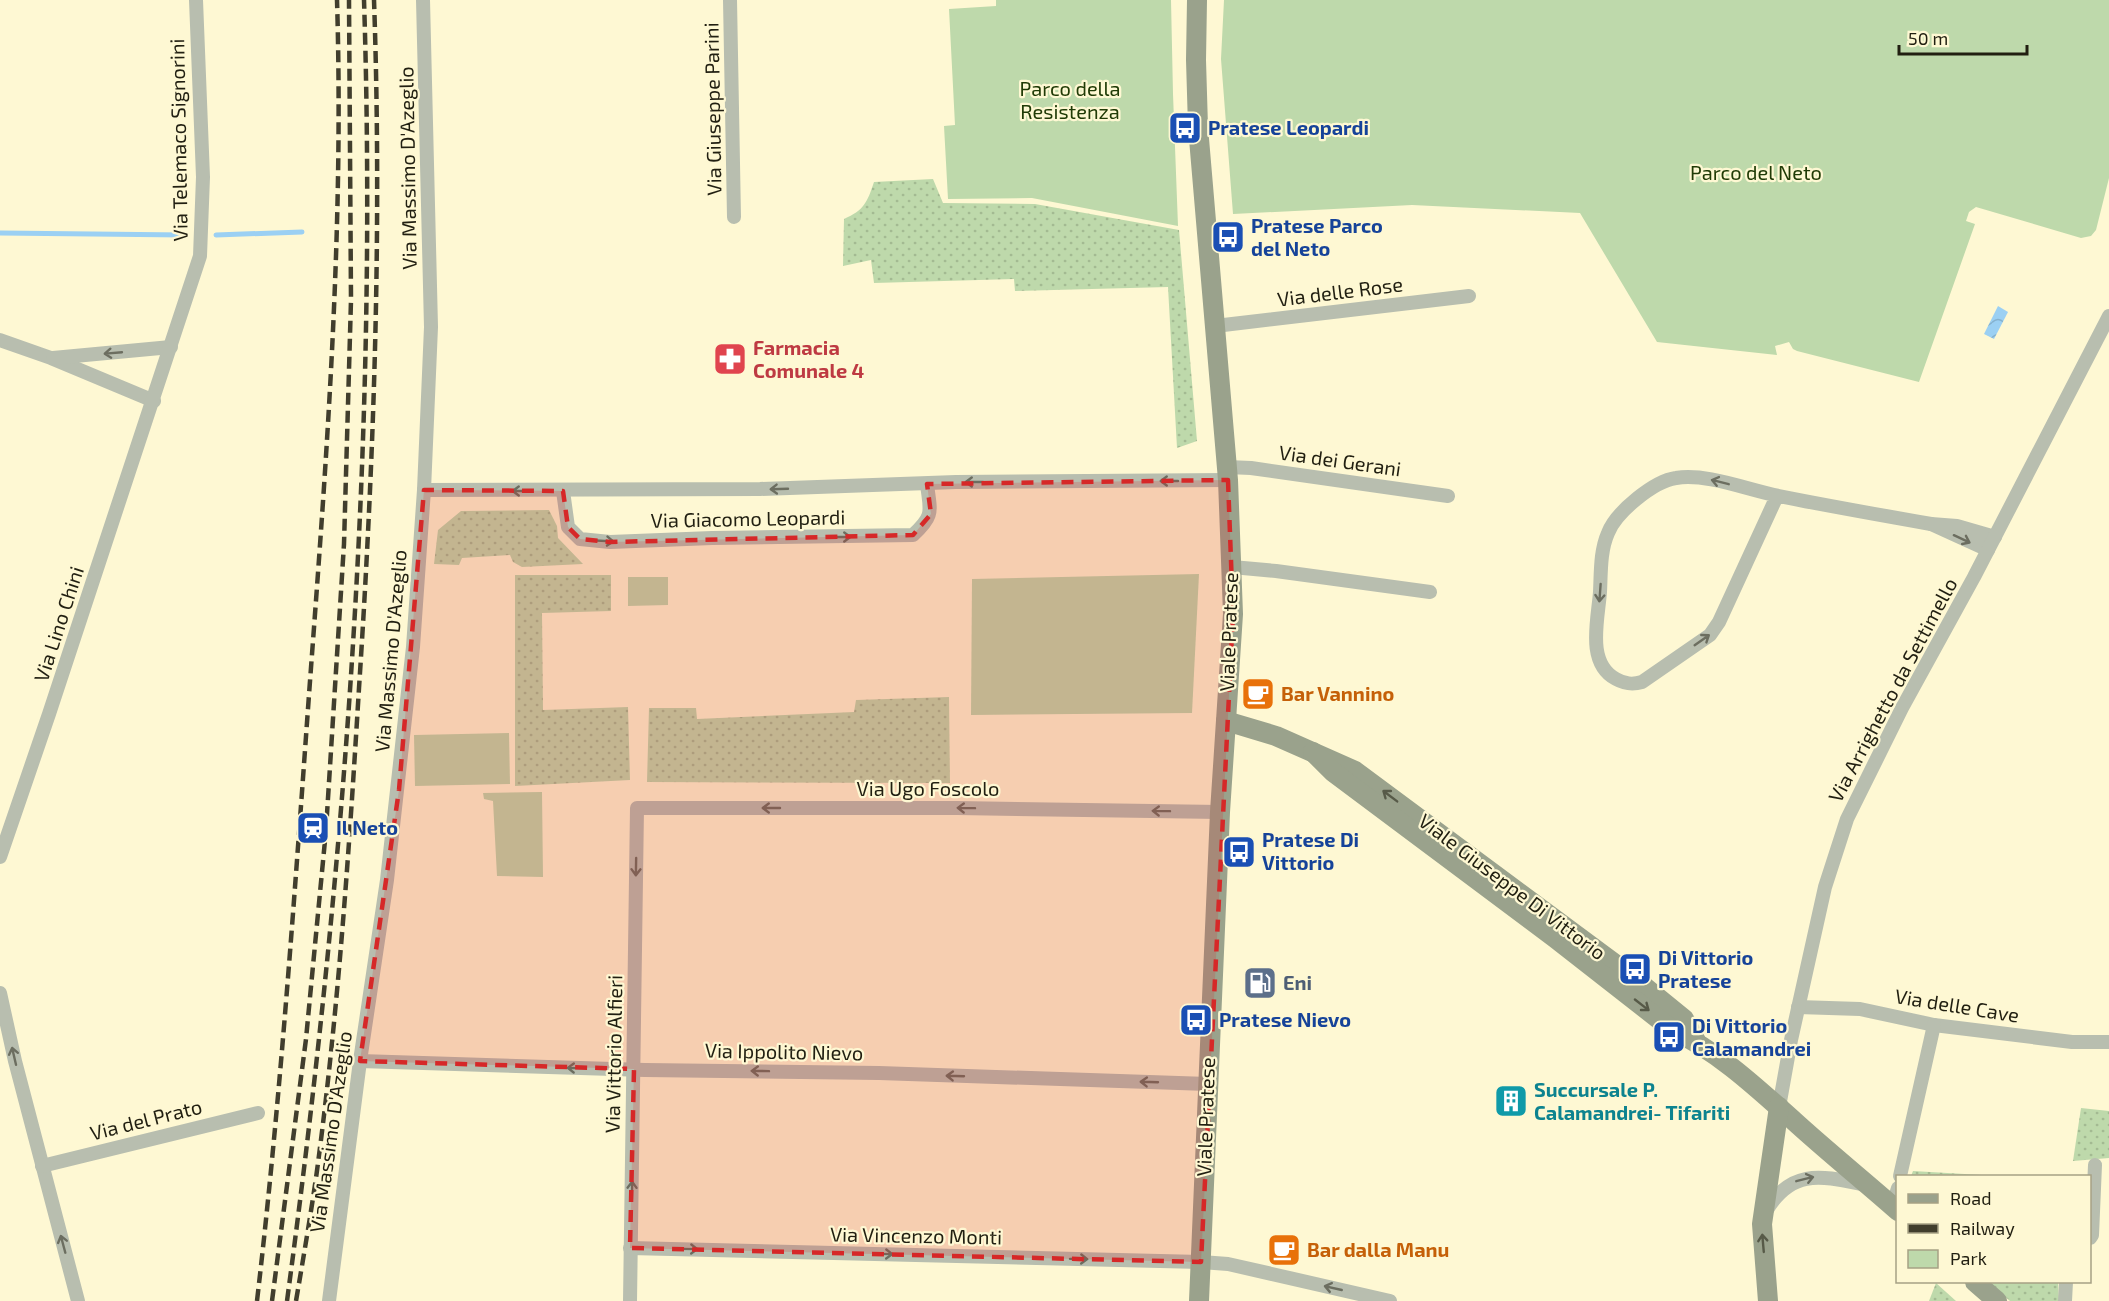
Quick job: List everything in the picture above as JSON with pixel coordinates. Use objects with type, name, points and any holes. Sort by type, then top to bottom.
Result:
[{"type":"main road","name":"Viale Pratese","points":[[1197,0],[1198,127],[1227,473],[1233,614],[1220,812],[1198,1301]]},
{"type":"main road","name":"Viale Giuseppe Di Vittorio","points":[[1226,720],[1276,736],[1313,752],[1333,771],[1556,938],[1674,1031],[1696,1041],[1779,1107],[1869,1186],[1896,1202]]},
{"type":"main road","points":[[1768,1301],[1762,1232],[1779,1107]]},
{"type":"main road","points":[[1977,1283],[1997,1301]]},
{"type":"street","name":"Via Telemaco Signorini","points":[[171,347],[201,256],[204,212],[196,0]]},
{"type":"street","name":"Via Massimo D'Azeglio","points":[[329,1301],[360,1061],[399,790],[413,647],[424,490],[431,327],[423,0]]},
{"type":"street","name":"Via Giuseppe Parini","points":[[730,0],[734,217]]},
{"type":"street","name":"Via delle Rose","points":[[1215,326],[1469,296]]},
{"type":"street","name":"Via Arrighetto da Settimello","points":[[1779,1107],[1798,1007],[1825,887],[1847,819],[1902,708],[1995,537],[2109,316]]},
{"type":"street","points":[[0,340],[51,358],[153,401]]},
{"type":"street","points":[[51,358],[171,347]]},
{"type":"street","name":"Via Lino Chini","points":[[0,857],[171,347]]},
{"type":"street","name":"Via dei Gerani","points":[[1227,473],[1263,470],[1448,496]]},
{"type":"street","name":"Via Giacomo Leopardi","points":[[424,490],[760,489],[1227,473]]},
{"type":"street","points":[[1777,496],[1719,622],[1710,635],[1642,682],[1622,683],[1610,676],[1601,666],[1596,649],[1603,549],[1608,532],[1617,518],[1651,489],[1676,478],[1699,477],[1777,496],[1931,524],[1958,525],[1995,537]]},
{"type":"street","name":"Via Giacomo Leopardi","points":[[563,491],[568,527],[580,539],[610,542],[913,535],[924,525],[931,514],[927,484]]},
{"type":"street","points":[[1931,524],[1988,550]]},
{"type":"street","points":[[1232,567],[1430,592]]},
{"type":"street","name":"Via Ugo Foscolo","points":[[637,808],[957,808],[1220,812]]},
{"type":"street","name":"Via Vittorio Alfieri","points":[[630,1301],[637,808]]},
{"type":"street","points":[[0,993],[78,1301]]},
{"type":"street","name":"Via delle Cave","points":[[1798,1007],[1860,1009],[1934,1025],[2072,1042],[2109,1042]]},
{"type":"street","points":[[1900,1175],[1934,1025]]},
{"type":"street","name":"Via Ippolito Nievo","points":[[360,1061],[879,1073],[1208,1084]]},
{"type":"street","name":"Via del Prato","points":[[42,1166],[258,1113]]},
{"type":"street","points":[[2091,1236],[2095,1165]]},
{"type":"street","points":[[1763,1217],[1775,1197],[1797,1181],[1822,1176],[1869,1186]]},
{"type":"street","name":"Via Vincenzo Monti","points":[[630,1248],[1201,1262],[1228,1264],[1390,1301]]},
{"type":"street","points":[[2065,1301],[2066,1283]]},
{"type":"highlighted area","points":[[1228,480],[1233,614],[1201,1262],[630,1248],[634,1069],[360,1061],[399,790],[424,490],[563,491],[568,527],[580,539],[610,542],[913,535],[931,514],[927,484]]},
{"type":"green space","name":"Parco della Resistenza","points":[[996,0],[1171,0],[1178,226],[1032,198],[948,199],[944,126],[955,125],[949,9],[996,6]]},
{"type":"green space","name":"Parco del Neto","points":[[1224,0],[2109,0],[2109,178],[2096,230],[2091,236],[2081,238],[1976,207],[1969,212],[1966,221],[1975,224],[1919,382],[1797,351],[1789,342],[1775,346],[1777,355],[1657,342],[1580,213],[1412,205],[1233,214],[1221,59]]},
{"type":"green space","points":[[933,179],[943,203],[1035,204],[1179,230],[1197,441],[1177,448],[1168,287],[1015,291],[1014,279],[874,283],[871,260],[843,266],[844,219],[864,205],[874,182]]},
{"type":"green space","points":[[549,510],[557,526],[558,538],[583,564],[522,567],[513,562],[510,555],[462,558],[459,565],[434,564],[438,530],[461,511]]},
{"type":"green space","points":[[1199,574],[1192,713],[971,715],[972,579]]},
{"type":"green space","points":[[515,575],[611,575],[611,611],[542,613],[543,710],[628,707],[630,780],[515,786]]},
{"type":"green space","points":[[628,577],[668,577],[668,605],[628,606]]},
{"type":"green space","points":[[949,697],[950,783],[647,782],[649,708],[696,708],[697,719],[854,712],[856,700]]},
{"type":"green space","points":[[509,733],[510,784],[415,786],[414,735]]},
{"type":"green space","points":[[542,792],[543,877],[497,876],[493,801],[484,799],[483,793]]},
{"type":"green space","points":[[2081,1108],[2109,1111],[2109,1158],[2073,1161]]},
{"type":"green space","points":[[1913,1171],[1982,1175],[1911,1175]]},
{"type":"green space","points":[[1936,1283],[1956,1301],[1929,1301]]},
{"type":"green space","points":[[1990,1283],[2058,1283],[2059,1301],[2010,1301]]},
{"type":"water","points":[[1998,306],[2008,312],[1994,339],[1984,334]]},
{"type":"waterway","points":[[216,235],[302,232]]},
{"type":"waterway","points":[[0,233],[185,235]]},
{"type":"railway","points":[[257,1301],[287,991],[328,426],[338,170],[337,0]]},
{"type":"railway","points":[[272,1301],[306,1039],[326,830],[344,544],[351,300],[349,0]]},
{"type":"railway","points":[[287,1301],[308,1139],[325,977],[341,815],[353,652],[366,326],[367,163],[364,0]]},
{"type":"railway","points":[[296,1301],[316,1178],[337,995],[364,602],[377,258],[374,0]]},
{"type":"place","name":"Pratese Leopardi","points":[[1185,128]]},
{"type":"place","name":"Pratese Parco del Neto","points":[[1228,237]]},
{"type":"place","name":"Farmacia Comunale 4","points":[[730,359]]},
{"type":"place","name":"Bar Vannino","points":[[1258,694]]},
{"type":"place","name":"Il Neto","points":[[313,828]]},
{"type":"place","name":"Pratese Di Vittorio","points":[[1239,852]]},
{"type":"place","name":"Di Vittorio Pratese","points":[[1635,969]]},
{"type":"place","name":"Eni","points":[[1260,983]]},
{"type":"place","name":"Pratese Nievo","points":[[1196,1020]]},
{"type":"place","name":"Di Vittorio Calamandrei","points":[[1669,1037]]},
{"type":"place","name":"Succursale P. Calamandrei- Tifariti","points":[[1511,1101]]},
{"type":"place","name":"Bar dalla Manu","points":[[1284,1250]]}]
